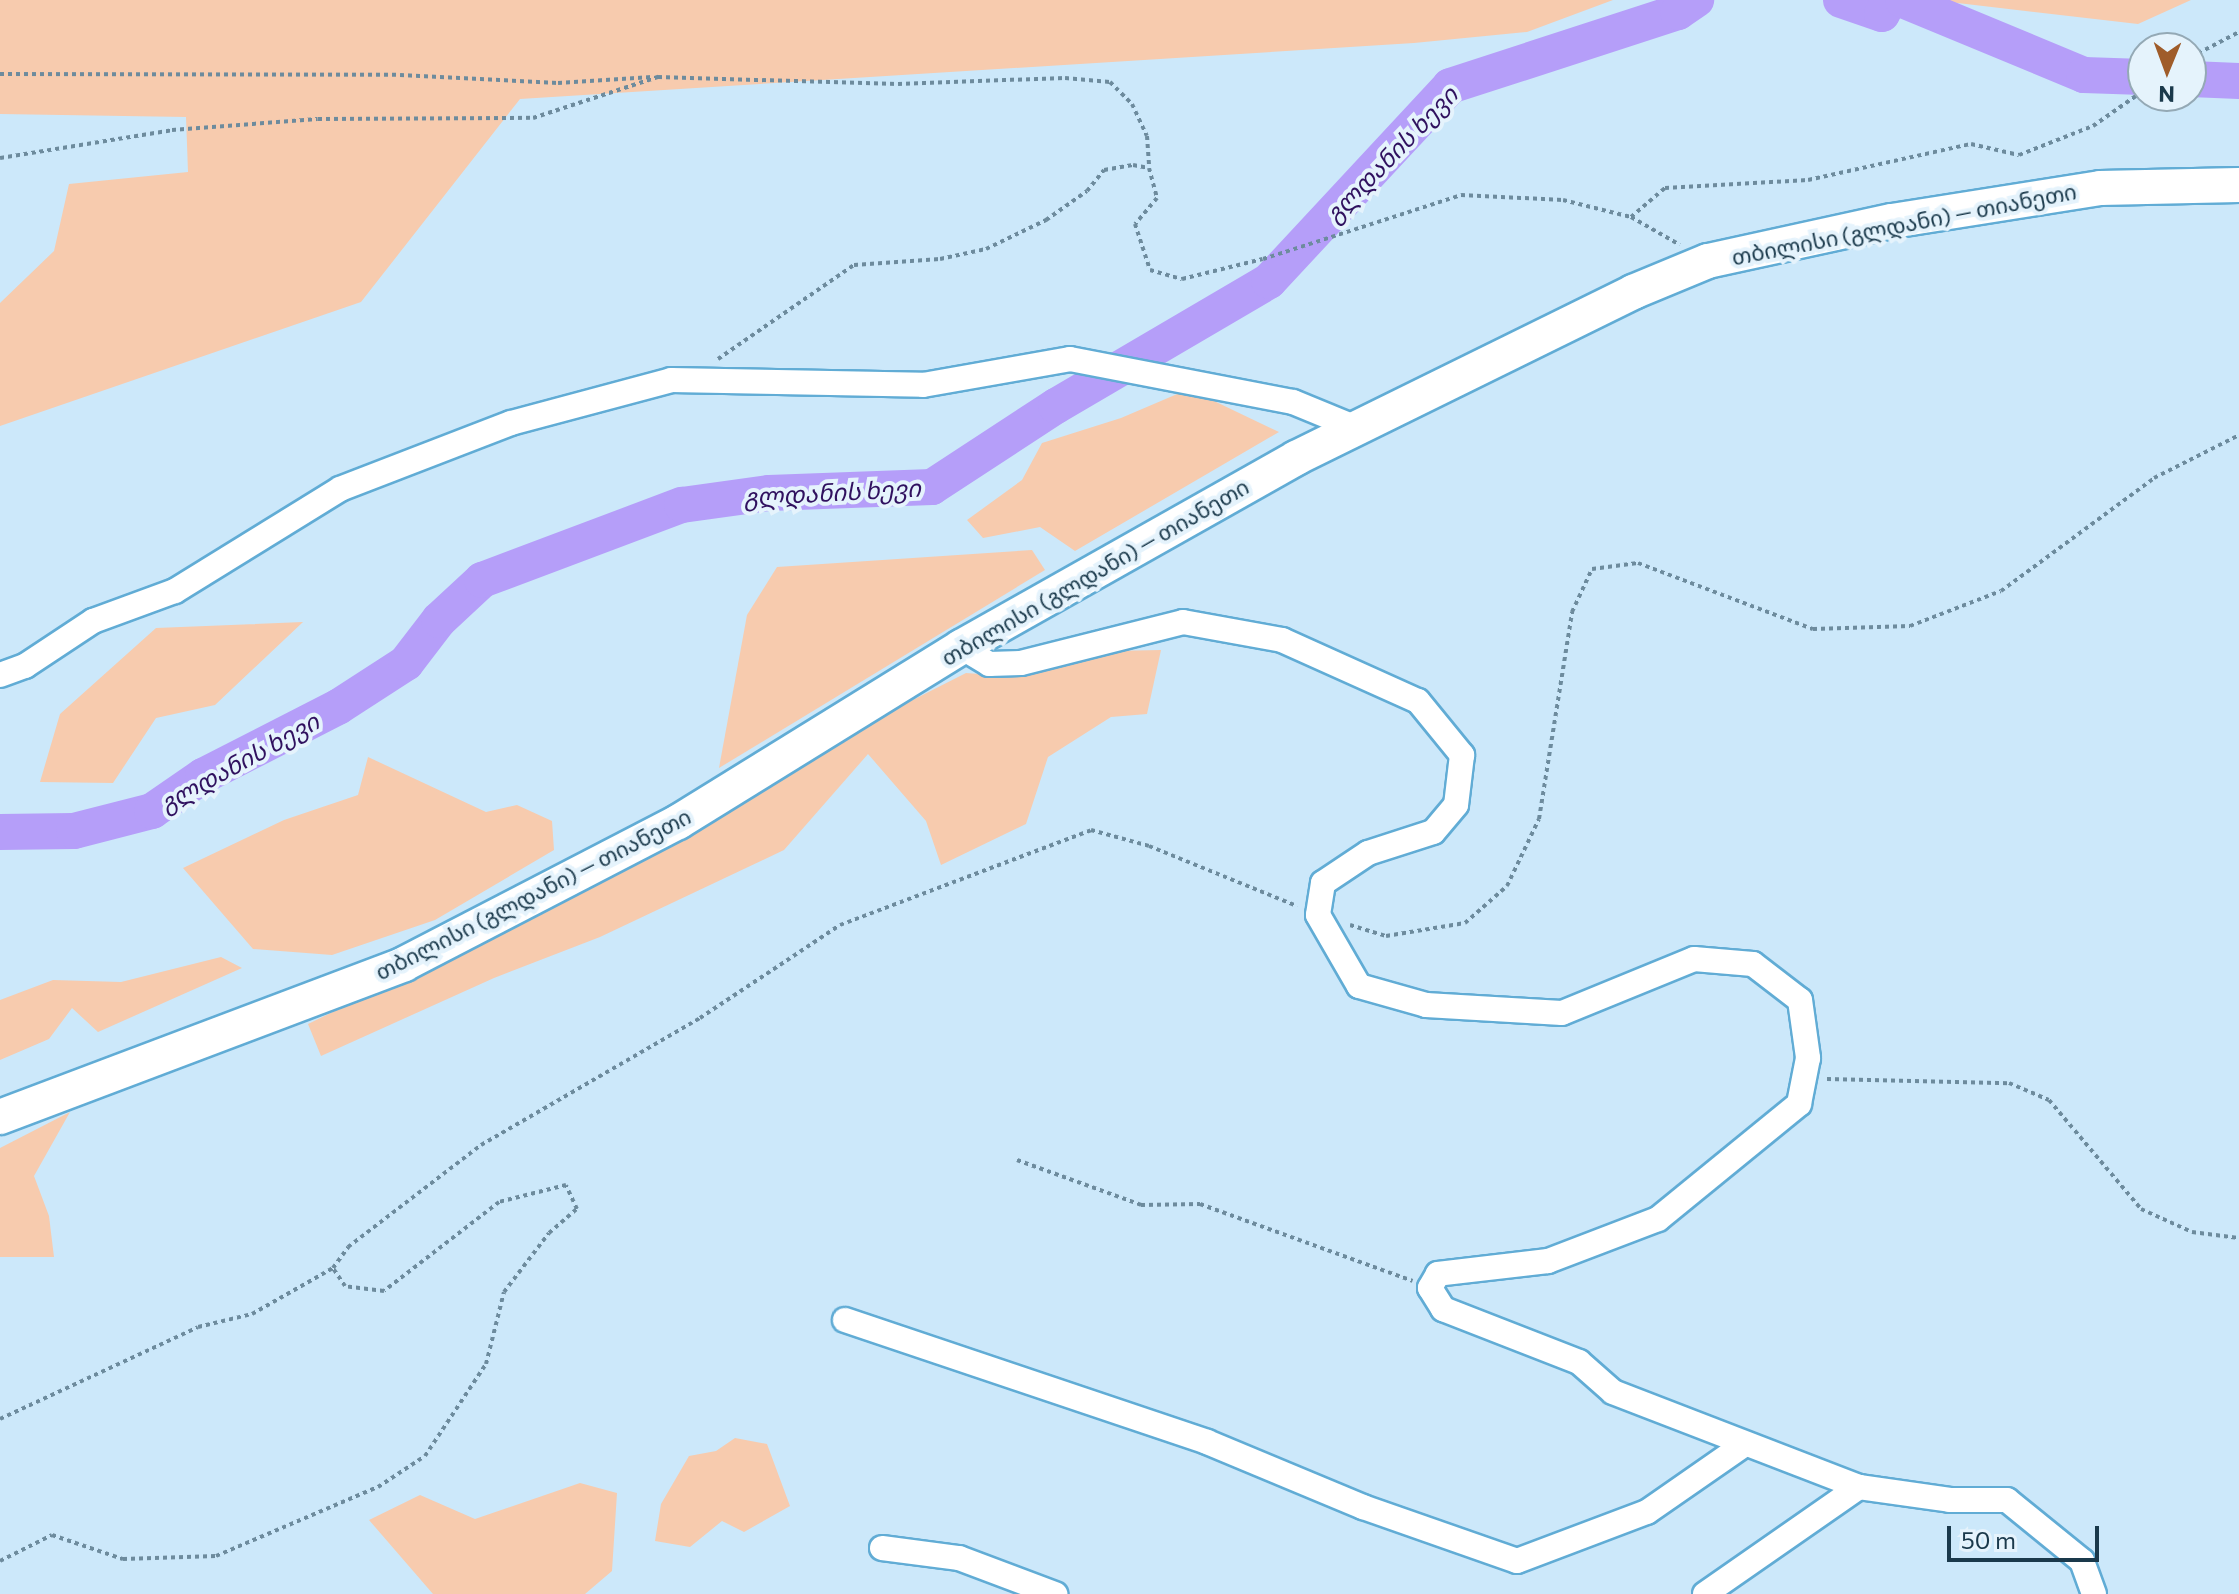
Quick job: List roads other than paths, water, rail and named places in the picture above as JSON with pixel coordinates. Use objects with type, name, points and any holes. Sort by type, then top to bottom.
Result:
[{"type":"main road","name":"თბილისი (გლდანი) — თიანეთი","points":[[0,1117],[404,964],[678,822],[961,647],[1354,427],[1708,261],[1892,221],[2100,188],[2239,185]]},
{"type":"street","points":[[0,675],[25,666],[93,621],[175,591],[340,489],[511,423],[614,393],[699,378],[923,385],[1070,359],[1293,402],[1354,427]]},
{"type":"street","points":[[961,647],[989,664],[1021,663],[1183,622],[1282,640],[1418,701],[1462,755],[1456,805],[1433,832],[1368,853],[1323,883],[1318,915],[1359,986],[1426,1005],[1562,1013],[1694,959],[1753,964],[1800,1000],[1808,1058],[1799,1104],[1658,1219],[1548,1261],[1438,1274],[1430,1288],[1443,1309],[1579,1362],[1613,1392],[1742,1446],[1859,1487],[1950,1500],[2007,1500],[2082,1561],[2094,1594]]},
{"type":"street","points":[[845,1320],[1207,1442],[1363,1507],[1517,1561],[1647,1512],[1742,1446]]},
{"type":"street","points":[[1705,1594],[1859,1487]]},
{"type":"street","points":[[882,1548],[959,1558],[1055,1594]]},
{"type":"waterway","name":"გლდანის ხევი","points":[[0,832],[74,831],[152,811],[203,776],[338,707],[406,663],[439,620],[482,580],[682,505],[769,493],[932,487],[1056,406],[1269,281],[1450,86],[1678,12],[1696,0]]},
{"type":"waterway","name":"გლდანის ხევი","points":[[1841,0],[1882,14],[1889,0]]},
{"type":"waterway","name":"გლდანის ხევი","points":[[1903,0],[2084,75],[2127,76]]},
{"type":"waterway","name":"გლდანის ხევი","points":[[2207,80],[2239,81]]}]
